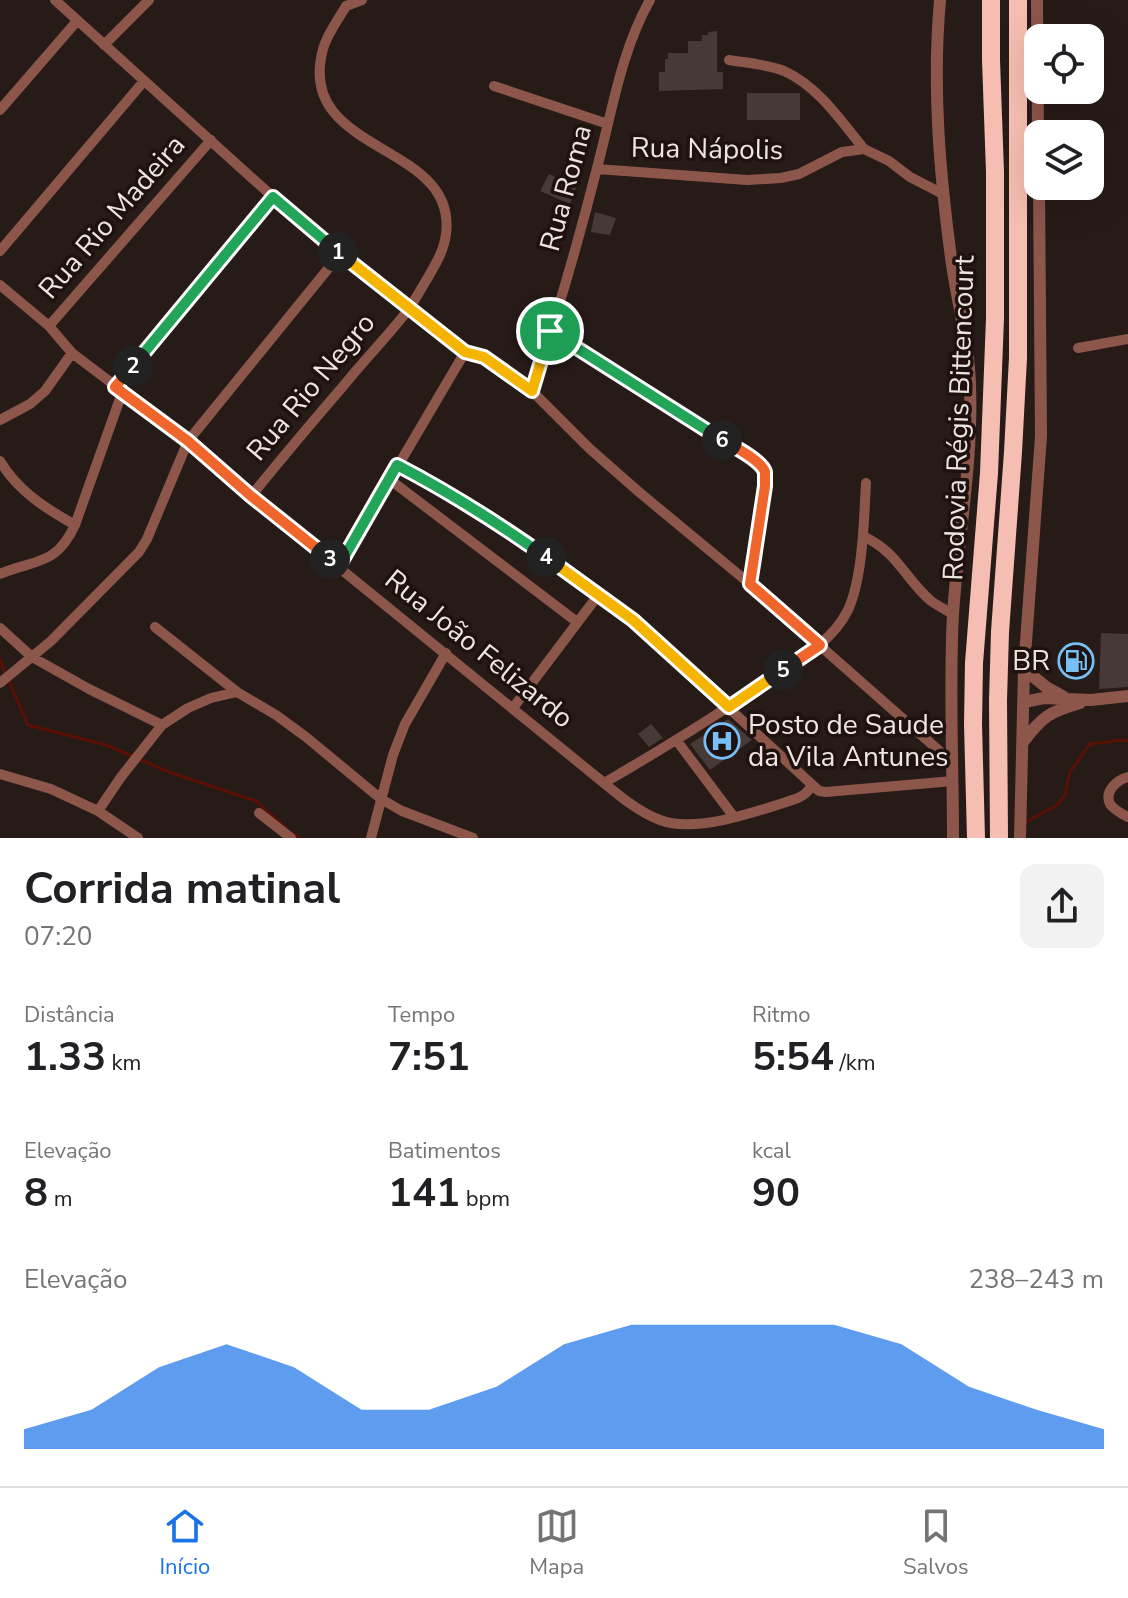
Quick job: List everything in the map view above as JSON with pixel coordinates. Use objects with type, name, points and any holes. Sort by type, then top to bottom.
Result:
[{"type":"highway","name":"Rodovia Régis Bittencourt","points":[[976,838],[974,663],[989,473],[995,318],[991,0]]},
{"type":"highway","name":"Rodovia Régis Bittencourt","points":[[999,838],[1000,632],[1018,358],[1018,0]]},
{"type":"street","points":[[55,0],[340,254],[465,352],[484,357],[532,391],[610,466],[952,762]]},
{"type":"street","points":[[104,45],[149,0]]},
{"type":"street","points":[[343,3],[362,0]]},
{"type":"street","name":"Rua Roma","points":[[532,391],[597,169],[628,49],[650,0]]},
{"type":"street","points":[[940,0],[936,77],[943,194],[969,357],[970,386],[967,471],[953,614],[953,838]]},
{"type":"street","points":[[1037,0],[1038,120]]},
{"type":"street","name":"Rua Rio Negro","points":[[251,496],[409,309],[440,257],[446,236],[446,212],[440,195],[415,170],[353,130],[331,111],[322,91],[319,69],[324,47],[343,3]]},
{"type":"street","points":[[0,110],[77,21]]},
{"type":"street","points":[[729,60],[766,65],[786,72],[825,101],[864,149],[943,194]]},
{"type":"street","points":[[0,251],[144,81]]},
{"type":"street","points":[[494,86],[608,124]]},
{"type":"street","name":"Rua Rio Madeira","points":[[49,326],[211,140]]},
{"type":"street","name":"Rua Nápolis","points":[[597,169],[747,180],[781,178],[799,174],[842,152],[864,149]]},
{"type":"street","points":[[0,574],[46,559],[68,540],[118,390],[273,197]]},
{"type":"street","points":[[1020,838],[1024,669],[1041,436],[1039,200]]},
{"type":"street","points":[[1,682],[51,641],[139,552],[188,441],[340,254]]},
{"type":"street","name":"Rua João Felizardo","points":[[0,285],[49,326],[72,353],[188,441],[251,496],[646,814],[663,822],[705,824],[798,798],[812,786]]},
{"type":"street","points":[[550,331],[761,466],[765,473],[765,486],[750,584]]},
{"type":"street","points":[[1078,348],[1128,339]]},
{"type":"street","points":[[339,566],[465,352]]},
{"type":"street","points":[[0,420],[30,404],[45,391],[72,353]]},
{"type":"street","points":[[0,461],[22,491],[44,508],[75,525]]},
{"type":"street","points":[[397,465],[489,517],[633,620],[819,791],[953,781]]},
{"type":"street","points":[[389,479],[577,622]]},
{"type":"street","points":[[604,783],[729,707],[820,645],[840,624],[854,592],[863,536],[866,483]]},
{"type":"street","points":[[863,536],[889,552],[933,602],[953,614]]},
{"type":"street","points":[[513,708],[599,594]]},
{"type":"street","points":[[155,627],[237,692],[306,737],[381,799],[402,811],[473,838]]},
{"type":"street","points":[[0,628],[32,657],[162,725]]},
{"type":"street","points":[[371,838],[393,755],[405,724],[446,653]]},
{"type":"street","points":[[1024,669],[1067,699]]},
{"type":"street","points":[[98,811],[162,725],[188,708],[237,692]]},
{"type":"street","points":[[1024,702],[1044,698],[1091,700],[1128,696]]},
{"type":"street","points":[[1023,742],[1046,715],[1091,700]]},
{"type":"street","points":[[677,741],[734,817]]},
{"type":"street","points":[[0,774],[51,789],[98,811],[138,838]]},
{"type":"street","points":[[1128,777],[1119,780],[1109,796],[1111,805],[1128,817]]},
{"type":"street","points":[[259,813],[291,838]]},
{"type":"building","points":[[717,31],[717,72],[723,72],[723,89],[659,91],[659,72],[665,72],[668,53],[688,53],[688,41],[702,41],[702,35]]},
{"type":"building","points":[[747,93],[800,93],[800,120],[747,120]]},
{"type":"building","points":[[549,174],[576,188],[570,204],[540,191]]},
{"type":"building","points":[[595,212],[616,218],[610,235],[591,232]]},
{"type":"building","points":[[1101,633],[1128,634],[1128,687],[1099,689]]},
{"type":"building","name":"Posto de Saude da Vila Antunes","points":[[728,719],[752,740],[710,770],[690,744]]},
{"type":"building","points":[[651,724],[663,738],[649,747],[638,734]]},
{"type":"waterway","points":[[0,660],[28,725],[106,745],[132,756]]},
{"type":"waterway","points":[[1026,822],[1057,805],[1065,795],[1070,772],[1090,744],[1128,741]]},
{"type":"waterway","points":[[139,759],[256,801],[286,828]]},
{"type":"waterway","points":[[292,833],[299,838]]},
{"type":"place","name":"BR","points":[[1076,661]]},
{"type":"place","name":"Posto de Saude da Vila Antunes","points":[[722,741]]},
{"type":"route","points":[[273,197],[465,352],[484,357],[532,391],[550,331],[754,460],[765,473],[750,584],[820,645],[729,707],[633,620],[599,594],[442,488],[397,465],[339,566],[188,441],[115,387],[273,197]]}]
